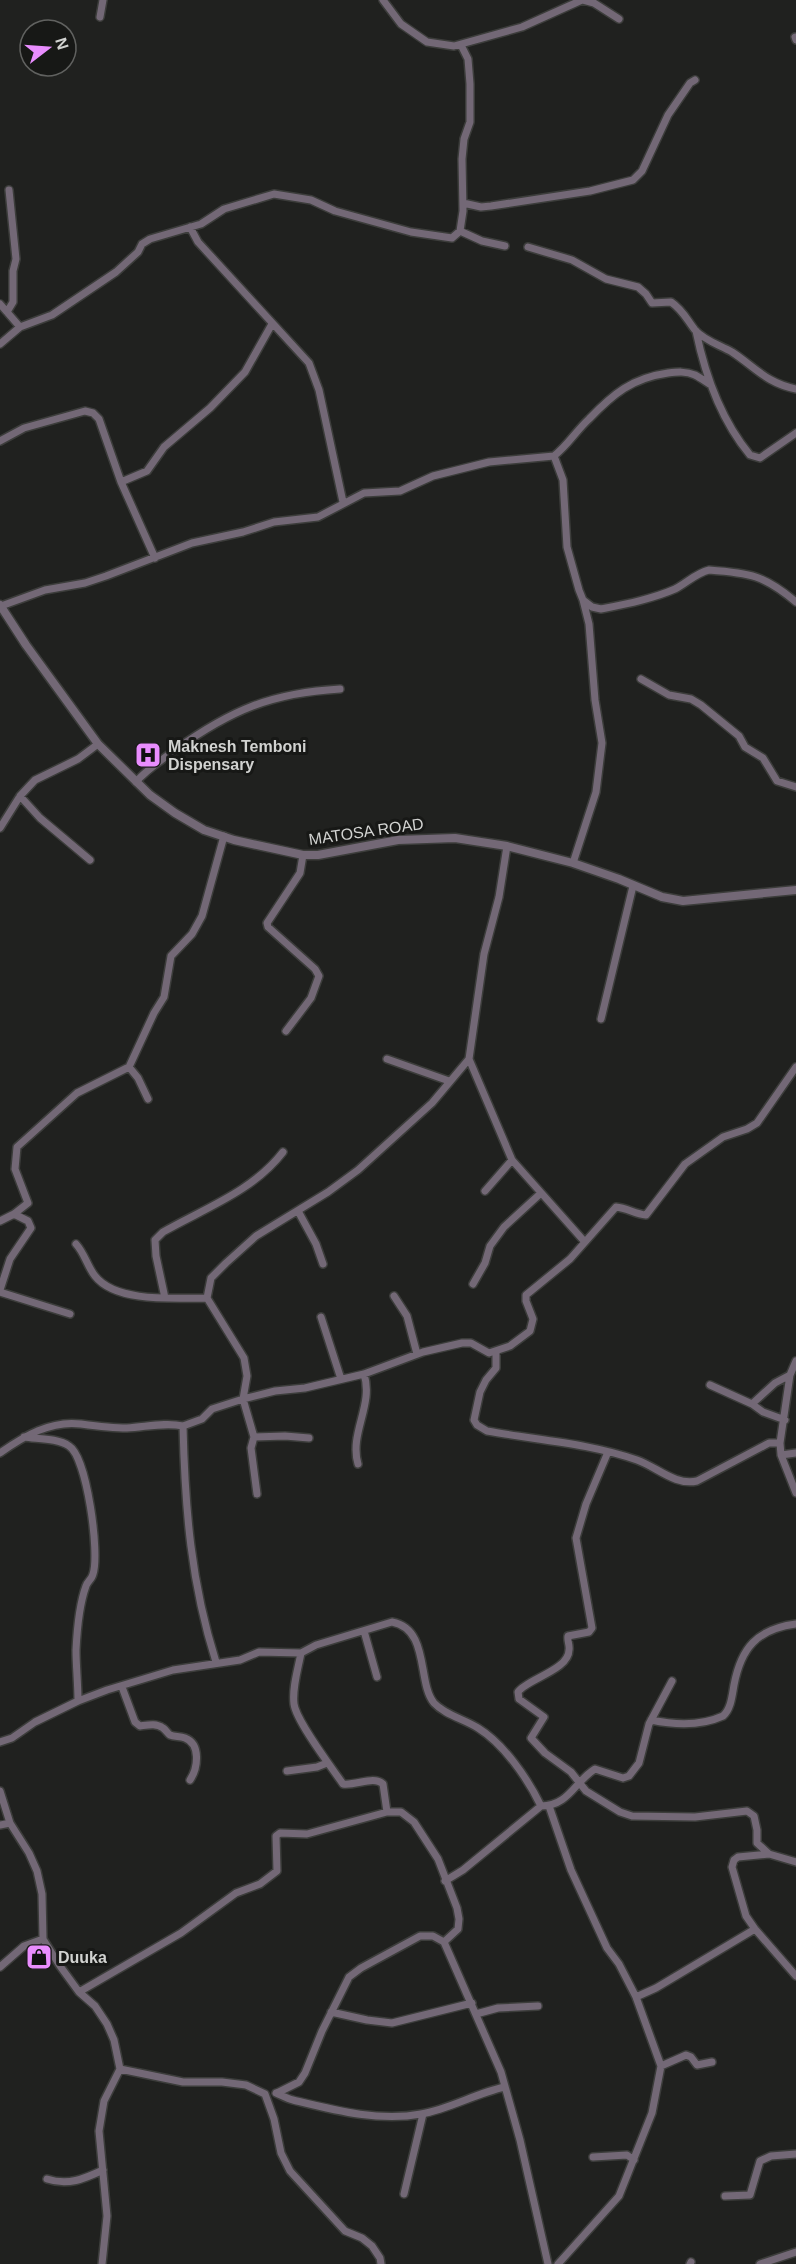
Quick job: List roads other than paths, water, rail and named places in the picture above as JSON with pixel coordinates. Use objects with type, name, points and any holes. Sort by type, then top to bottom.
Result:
[{"type":"street","points":[[100,17],[103,0]]},
{"type":"street","points":[[383,0],[401,24],[427,42],[442,46],[461,45],[522,27],[582,0],[594,3],[619,19]]},
{"type":"street","points":[[0,344],[20,327],[48,317],[116,272],[128,262],[142,244],[150,239],[201,225],[224,209],[274,194],[311,200],[335,211],[411,232],[452,238],[460,231],[464,139],[470,122],[468,59],[461,45]]},
{"type":"street","points":[[463,203],[490,206],[600,189],[633,180],[642,171],[668,115],[690,83],[695,80]]},
{"type":"street","points":[[7,312],[13,302],[13,271],[16,259],[9,190]]},
{"type":"street","points":[[190,227],[198,242],[293,345],[312,370],[319,390],[343,502]]},
{"type":"street","points":[[460,231],[482,241],[505,246]]},
{"type":"street","points":[[528,247],[572,260],[606,279],[638,287],[652,303],[671,302],[688,318],[696,331],[711,385],[726,418],[750,455],[760,458],[796,433]]},
{"type":"street","points":[[0,304],[20,327]]},
{"type":"street","points":[[121,482],[147,471],[164,447],[210,408],[245,372],[272,324]]},
{"type":"street","points":[[696,331],[732,352],[767,380],[796,389]]},
{"type":"street","points":[[1,606],[36,592],[95,580],[192,543],[243,532],[263,525],[318,517],[364,493],[400,491],[433,476],[489,462],[554,456],[569,443],[589,418],[625,387],[638,379],[686,372],[696,375],[711,385]]},
{"type":"street","points":[[0,441],[24,428],[40,423],[85,411],[93,413],[99,419],[121,482],[154,558]]},
{"type":"street","points":[[554,456],[563,480],[567,547],[589,624],[595,700],[603,743],[596,792],[573,863]]},
{"type":"street","points":[[583,600],[592,607],[601,609],[624,604],[674,589],[701,572],[709,570],[758,577],[776,585],[796,602]]},
{"type":"street","name":"MATOSA ROAD","points":[[1,606],[26,645],[98,744],[136,782],[188,822],[224,836],[303,855],[318,855],[399,840],[439,837],[507,846],[573,863],[662,897],[683,901],[796,890]]},
{"type":"street","points":[[641,679],[669,694],[691,699],[701,705],[740,736],[745,747],[763,758],[777,781],[796,787]]},
{"type":"street","points":[[136,782],[144,773],[196,736],[241,710],[282,695],[340,689]]},
{"type":"street","points":[[0,828],[20,796],[35,780],[78,759],[98,744]]},
{"type":"street","points":[[20,796],[40,818],[90,860]]},
{"type":"street","points":[[0,1221],[14,1214],[28,1201],[15,1163],[17,1147],[78,1093],[129,1067],[164,997],[171,956],[192,934],[202,916],[224,836]]},
{"type":"street","points":[[507,846],[500,897],[484,954],[470,1059],[512,1160],[584,1241]]},
{"type":"street","points":[[286,1031],[311,998],[319,976],[315,969],[268,927],[267,923],[300,873],[303,855]]},
{"type":"street","points":[[601,1019],[633,885]]},
{"type":"street","points":[[387,1059],[449,1081]]},
{"type":"street","points":[[257,1494],[251,1448],[254,1437],[243,1399],[247,1376],[244,1358],[207,1298],[207,1286],[211,1278],[256,1236],[328,1192],[376,1155],[432,1103],[470,1059]]},
{"type":"street","points":[[129,1067],[138,1078],[148,1099]]},
{"type":"street","points":[[0,1453],[24,1437],[60,1424],[124,1428],[172,1424],[183,1426],[202,1419],[212,1409],[243,1399],[364,1374],[417,1354],[467,1343],[489,1353],[515,1343],[530,1331],[533,1319],[526,1294],[570,1258],[616,1207],[646,1215],[685,1164],[723,1137],[757,1123],[796,1067]]},
{"type":"street","points":[[165,1298],[155,1240],[163,1232],[254,1183],[270,1169],[283,1152]]},
{"type":"street","points":[[484,1191],[512,1160]]},
{"type":"street","points":[[473,1284],[497,1236],[541,1193]]},
{"type":"street","points":[[298,1211],[316,1244],[323,1264]]},
{"type":"street","points":[[14,1214],[28,1221],[31,1228],[10,1259],[0,1291],[70,1314]]},
{"type":"street","points":[[76,1244],[84,1252],[93,1275],[102,1284],[128,1294],[165,1298],[207,1298]]},
{"type":"street","points":[[394,1296],[407,1316],[417,1354]]},
{"type":"street","points":[[321,1317],[341,1379]]},
{"type":"street","points":[[496,1352],[496,1368],[486,1380],[477,1402],[474,1420],[477,1425],[487,1431],[608,1452],[638,1460],[670,1477],[691,1482],[769,1443],[780,1443]]},
{"type":"street","points":[[796,1361],[790,1375],[780,1443],[781,1455],[796,1493]]},
{"type":"street","points":[[358,1464],[355,1453],[356,1445],[368,1386],[364,1374]]},
{"type":"street","points":[[752,1404],[775,1383],[790,1375]]},
{"type":"street","points":[[710,1385],[752,1404],[763,1412],[785,1420]]},
{"type":"street","points":[[183,1426],[184,1478],[191,1554],[216,1662]]},
{"type":"street","points":[[24,1437],[71,1446],[77,1454],[85,1478],[93,1522],[94,1557],[93,1575],[86,1584],[76,1651],[78,1701]]},
{"type":"street","points":[[254,1437],[309,1438]]},
{"type":"street","points":[[608,1452],[586,1504],[576,1538],[592,1629],[589,1632],[568,1636],[569,1651],[566,1658],[551,1672],[520,1688],[517,1695],[519,1699],[544,1717],[531,1736],[532,1741],[571,1772],[596,1798],[632,1816],[695,1817],[747,1811],[754,1816],[757,1843],[769,1854]]},
{"type":"street","points":[[781,1455],[796,1453]]},
{"type":"street","points":[[0,1742],[12,1738],[35,1722],[78,1701],[173,1670],[240,1659],[259,1652],[301,1653],[316,1645],[392,1622],[400,1623],[414,1638],[423,1660],[427,1690],[434,1703],[487,1734],[531,1785],[545,1806],[592,1917],[636,1997],[661,2066],[652,2113],[619,2196],[558,2264]]},
{"type":"street","points":[[651,1720],[669,1724],[690,1724],[723,1716],[729,1707],[735,1678],[747,1647],[776,1629],[796,1624]]},
{"type":"street","points":[[363,1631],[377,1677]]},
{"type":"street","points":[[301,1653],[294,1694],[295,1711],[327,1763],[343,1784],[380,1780],[385,1788],[387,1812]]},
{"type":"street","points":[[445,1881],[463,1870],[545,1806],[561,1800],[596,1770],[624,1778],[629,1776],[639,1763],[651,1720],[672,1681]]},
{"type":"street","points":[[122,1687],[135,1722],[140,1726],[156,1724],[171,1736],[187,1738],[193,1744],[196,1751],[195,1772],[190,1780]]},
{"type":"street","points":[[287,1771],[317,1767],[327,1763]]},
{"type":"street","points":[[0,1791],[10,1823],[29,1853],[37,1871],[42,1894],[43,1939],[48,1950],[79,1992],[95,2006],[114,2040],[120,2069],[104,2102],[99,2131],[107,2216],[102,2264]]},
{"type":"street","points":[[79,1992],[181,1932],[236,1893],[270,1878],[277,1871],[276,1836],[280,1833],[307,1834],[387,1812],[401,1812],[414,1822],[438,1859],[459,1919],[458,1929],[444,1942]]},
{"type":"street","points":[[0,1825],[10,1823]]},
{"type":"street","points":[[796,1862],[769,1854],[738,1857],[734,1860],[732,1868],[746,1916],[796,1976]]},
{"type":"street","points":[[636,1997],[656,1988],[755,1929]]},
{"type":"street","points":[[120,2069],[183,2082],[246,2085],[265,2094],[277,2093],[299,2082],[305,2073],[349,1977],[420,1936],[433,1936],[444,1942],[493,2050],[520,2140],[548,2264]]},
{"type":"street","points":[[0,1967],[24,1946],[43,1939]]},
{"type":"street","points":[[331,2012],[392,2023],[472,2003]]},
{"type":"street","points":[[476,2014],[498,2008],[538,2006]]},
{"type":"street","points":[[661,2066],[686,2055],[691,2057],[698,2066],[712,2062]]},
{"type":"street","points":[[277,2093],[290,2099],[374,2116],[396,2118],[423,2114],[484,2091],[505,2087]]},
{"type":"street","points":[[265,2094],[274,2119],[281,2153],[290,2170],[345,2231],[362,2238],[372,2246],[381,2264]]},
{"type":"street","points":[[404,2194],[423,2114]]},
{"type":"street","points":[[725,2196],[750,2195],[760,2161],[771,2156],[796,2154]]},
{"type":"street","points":[[593,2157],[627,2155],[634,2160]]},
{"type":"street","points":[[47,2179],[75,2181],[103,2170]]},
{"type":"street","points":[[760,2264],[796,2252]]},
{"type":"place","name":"Maknesh Temboni Dispensary","points":[[148,755]]},
{"type":"place","name":"Duuka","points":[[39,1957]]}]
